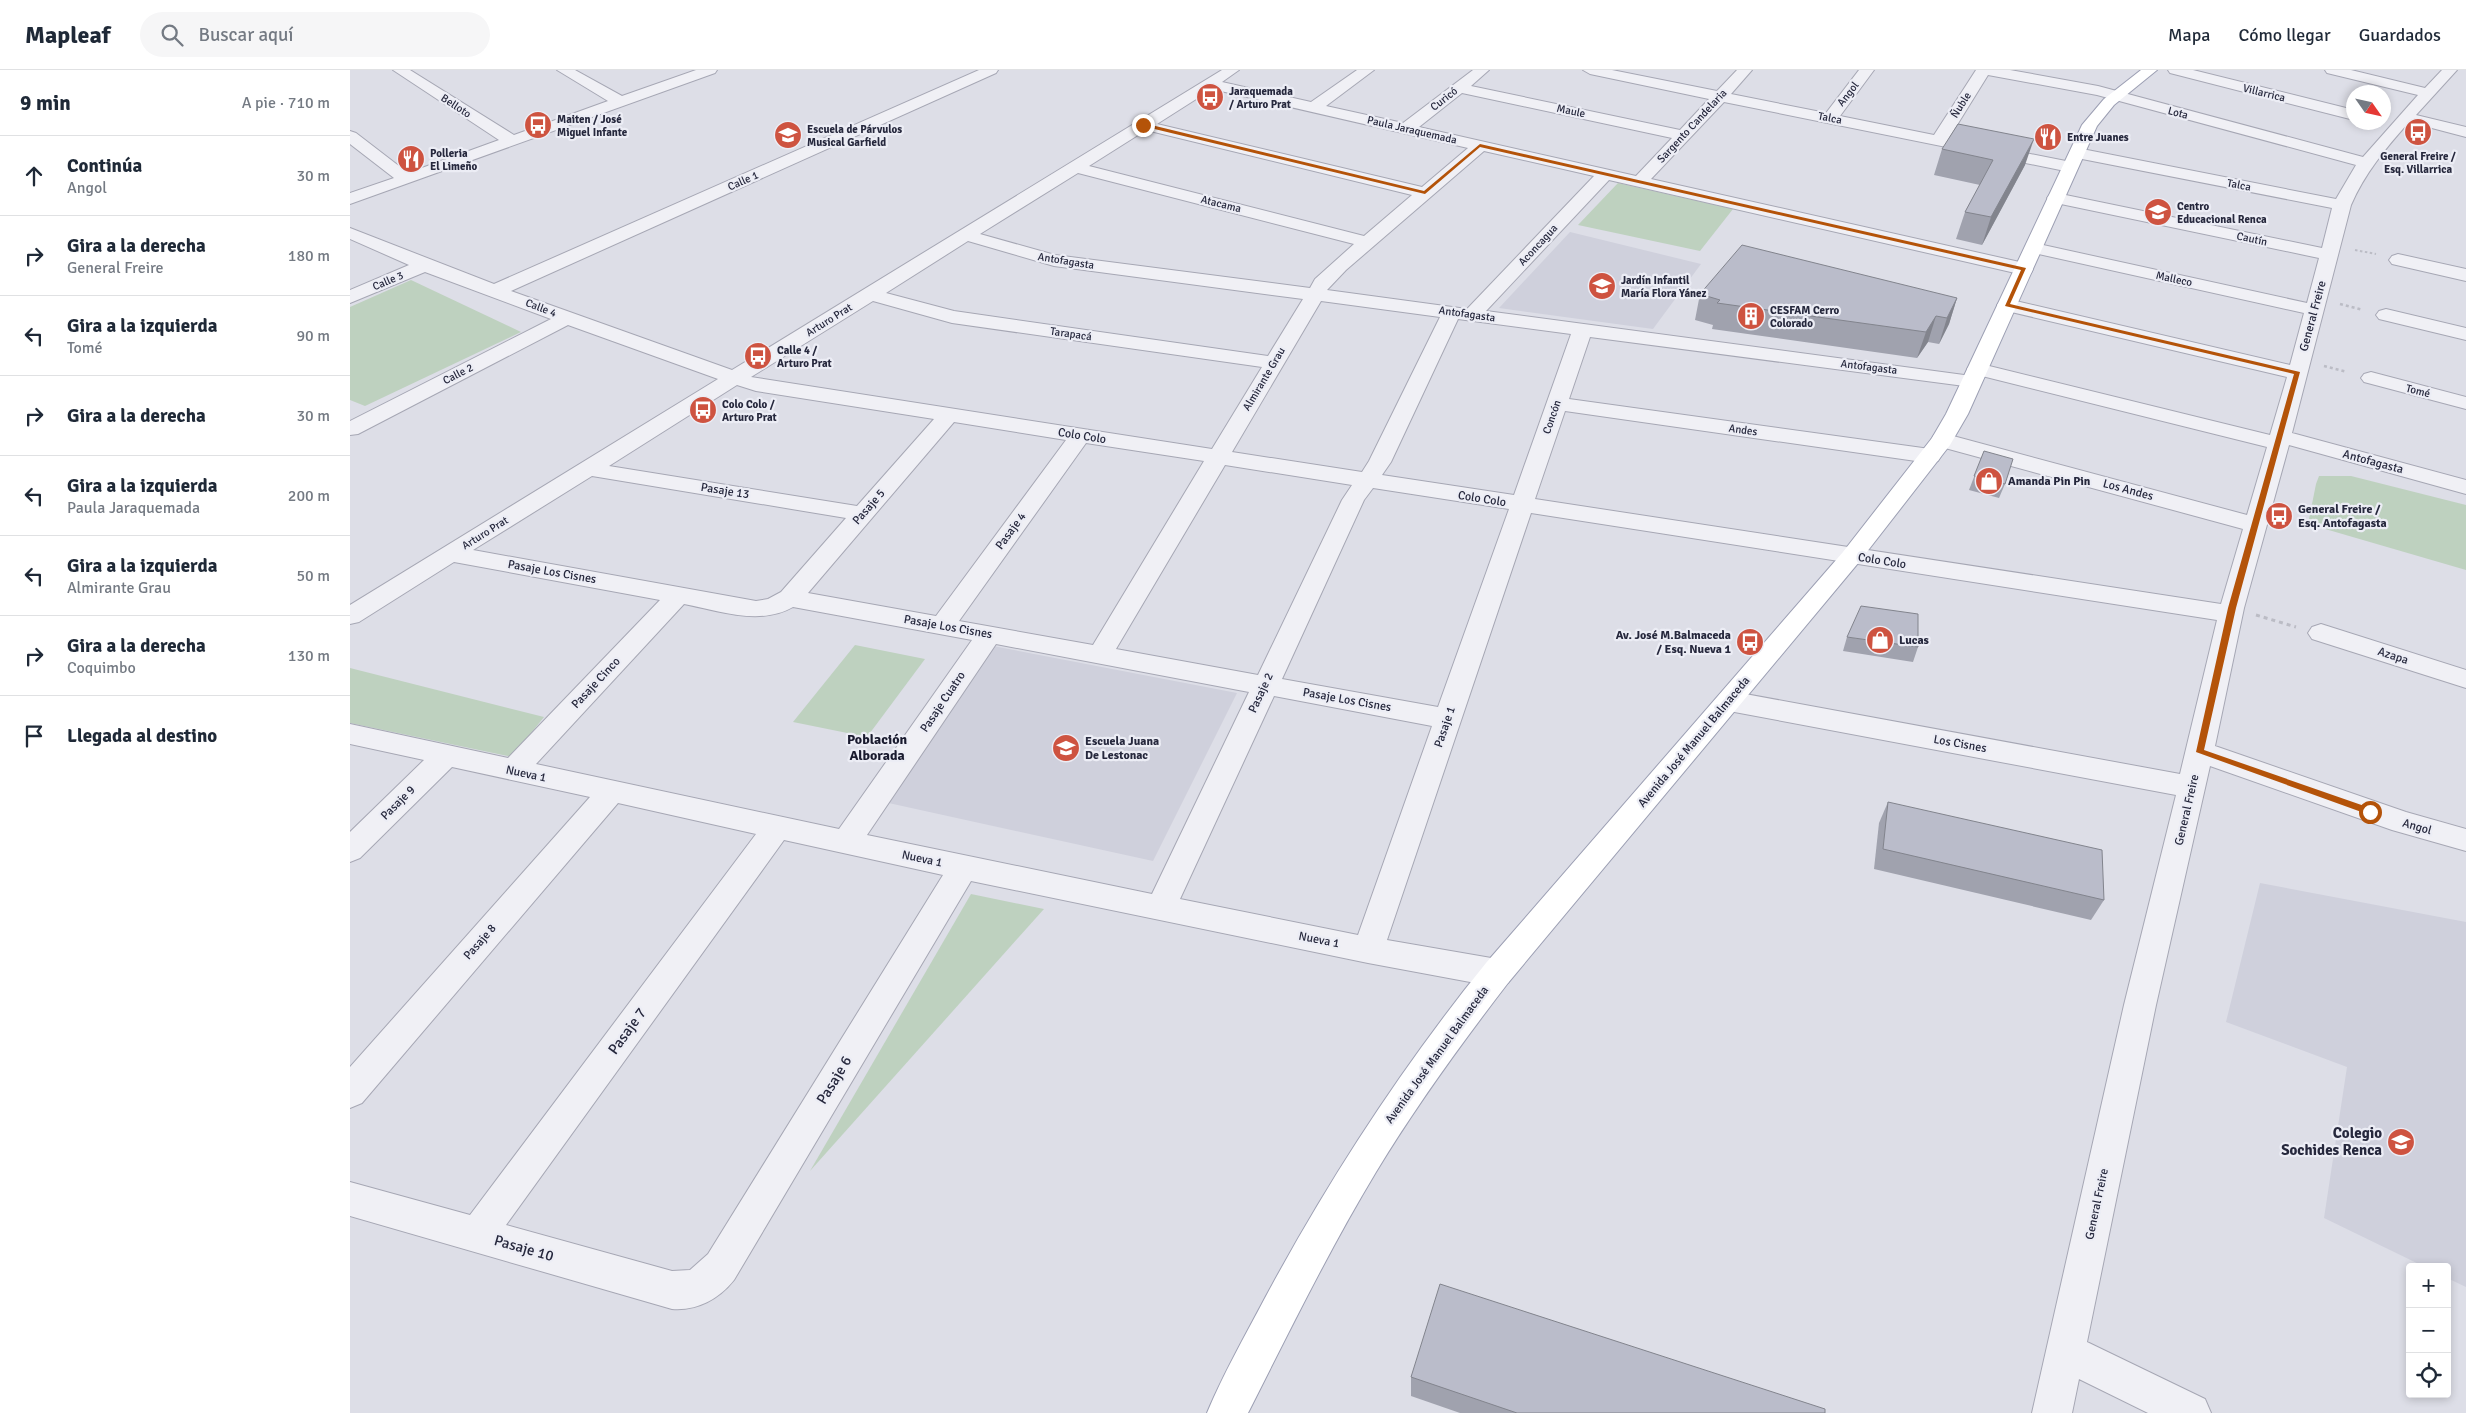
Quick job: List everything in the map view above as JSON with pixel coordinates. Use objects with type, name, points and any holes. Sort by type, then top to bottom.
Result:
[{"type":"main road","name":"Avenida José Manuel Balmaceda","points":[[1227,1413],[1314,1244],[1363,1161],[1412,1086],[1497,973],[1851,557],[1936,448],[1974,375],[2073,160],[2095,117],[2116,96],[2150,70]]},
{"type":"street","name":"Belloto","points":[[400,70],[512,141]]},
{"type":"street","points":[[564,70],[621,102]]},
{"type":"street","points":[[350,199],[710,70]]},
{"type":"street","name":"Calle 1","points":[[495,291],[991,70]]},
{"type":"street","name":"Arturo Prat","points":[[350,616],[1232,70]]},
{"type":"street","points":[[1313,108],[1367,70]]},
{"type":"street","name":"Curicó","points":[[1406,129],[1482,70]]},
{"type":"street","name":"Sargento Candelaria","points":[[1639,182],[1745,70]]},
{"type":"street","name":"Angol","points":[[1830,118],[1867,70]]},
{"type":"street","name":"Lota","points":[[1985,70],[2079,87],[2368,163]]},
{"type":"street","name":"Ñuble","points":[[1939,140],[1985,70]]},
{"type":"street","name":"Villarrica","points":[[2175,70],[2346,113]]},
{"type":"street","points":[[2332,70],[2429,93]]},
{"type":"street","name":"General Freire","points":[[2052,1413],[2140,1005],[2192,787],[2231,611],[2300,367],[2342,205],[2348,190],[2395,122],[2429,93],[2450,70]]},
{"type":"street","name":"Talca","points":[[1597,71],[1939,140],[2073,160],[2342,205]]},
{"type":"street","name":"Paula Jaraquemada","points":[[1209,84],[1639,182],[2029,259]]},
{"type":"street","name":"Maule","points":[[1459,88],[1683,135]]},
{"type":"street","points":[[2395,122],[2466,132]]},
{"type":"street","points":[[1143,125],[1425,193]]},
{"type":"street","points":[[351,138],[406,179]]},
{"type":"street","name":"Almirante Grau","points":[[1100,655],[1315,294],[1330,275],[1480,146]]},
{"type":"street","name":"Atacama","points":[[1076,167],[1367,242]]},
{"type":"street","name":"Aconcagua","points":[[1366,481],[1380,462],[1462,314],[1604,174]]},
{"type":"street","name":"Cautín","points":[[2056,198],[2331,250]]},
{"type":"street","name":"Calle 4","points":[[350,233],[425,265],[734,379]]},
{"type":"street","name":"Antofagasta","points":[[966,235],[1054,260],[1582,330],[1974,375],[2279,440],[2466,487]]},
{"type":"street","name":"Malleco","points":[[2029,259],[2316,305]]},
{"type":"street","points":[[2398,260],[2466,275]]},
{"type":"street","name":"Calle 3","points":[[350,297],[425,265]]},
{"type":"street","name":"Tarapacá","points":[[870,294],[952,317],[1274,363]]},
{"type":"street","points":[[2007,305],[2300,367]]},
{"type":"street","points":[[2386,315],[2466,334]]},
{"type":"street","name":"Calle 2","points":[[350,429],[567,318]]},
{"type":"street","name":"Concón","points":[[1522,505],[1582,330]]},
{"type":"street","name":"Tomé","points":[[2371,378],[2466,403]]},
{"type":"street","name":"Colo Colo","points":[[734,379],[766,387],[1851,557],[2231,611]]},
{"type":"street","name":"Andes","points":[[1557,404],[1936,448]]},
{"type":"street","name":"Pasaje 5","points":[[790,598],[948,416]]},
{"type":"street","name":"Pasaje 4","points":[[942,626],[1080,436]]},
{"type":"street","name":"Los Andes","points":[[1936,448],[2256,524]]},
{"type":"street","name":"Pasaje 13","points":[[588,469],[863,514]]},
{"type":"street","name":"Pasaje 2","points":[[1161,908],[1353,500],[1366,481]]},
{"type":"street","name":"Pasaje 1","points":[[1368,950],[1522,505]]},
{"type":"street","name":"Pasaje Los Cisnes","points":[[451,554],[756,609],[774,607],[790,598],[1448,719]]},
{"type":"street","name":"Pasaje Cinco","points":[[513,771],[679,595]]},
{"type":"street","name":"Azapa","points":[[2321,633],[2466,679]]},
{"type":"street","name":"Pasaje Cuatro","points":[[846,843],[989,634]]},
{"type":"street","name":"Los Cisnes","points":[[1729,702],[2192,787]]},
{"type":"street","name":"Nueva 1","points":[[350,734],[963,868],[1368,950],[1497,973]]},
{"type":"street","name":"Angol","points":[[2200,752],[2402,822],[2466,840]]},
{"type":"street","name":"Pasaje 9","points":[[350,850],[446,756]]},
{"type":"street","name":"Pasaje 8","points":[[350,1092],[611,792]]},
{"type":"street","name":"Pasaje 7","points":[[477,1235],[776,828]]},
{"type":"street","name":"Pasaje 6","points":[[699,1288],[712,1279],[721,1267],[963,868]]},
{"type":"street","name":"Pasaje 10","points":[[350,1199],[672,1290],[684,1292],[699,1288]]},
{"type":"street","points":[[2065,1352],[2191,1413]]},
{"type":"path","points":[[2331,250],[2398,260]]},
{"type":"path","points":[[2316,305],[2386,315]]},
{"type":"path","points":[[2300,367],[2371,378]]},
{"type":"path","points":[[2231,611],[2321,633]]},
{"type":"shaded area","name":"Jardín Infantil María Flora Yánez","points":[[1570,232],[1701,264],[1653,329],[1499,308]]},
{"type":"shaded area","name":"Escuela Juana De Lestonac","points":[[993,646],[1237,693],[1153,861],[884,802]]},
{"type":"shaded area","name":"Colegio Sochides Renca","points":[[2260,883],[2466,922],[2466,1287],[2451,1280],[2451,1263],[2417,1263],[2324,1218],[2347,1067],[2226,1022]]},
{"type":"green space","points":[[1618,183],[1733,209],[1700,251],[1578,225]]},
{"type":"green space","points":[[411,280],[521,332],[365,406],[350,400],[350,307]]},
{"type":"green space","points":[[2319,476],[2351,476],[2466,505],[2466,570],[2308,524]]},
{"type":"green space","points":[[855,645],[925,659],[867,737],[793,722]]},
{"type":"green space","points":[[350,668],[544,717],[512,757],[350,723]]},
{"type":"green space","points":[[971,894],[1044,909],[810,1171]]},
{"type":"building","points":[[1958,124],[2034,139],[1991,217],[1965,212],[1993,160],[1942,149]]},
{"type":"building","points":[[1742,245],[1957,298],[1947,318],[1936,316],[1926,332],[1717,303],[1720,300],[1700,294]]},
{"type":"building","points":[[1984,451],[2013,459],[2005,484],[1974,476]]},
{"type":"building","points":[[1861,606],[1918,614],[1918,647],[1847,637]]},
{"type":"building","points":[[1888,802],[2102,850],[2104,900],[1883,849]]},
{"type":"building","points":[[1440,1284],[1825,1409],[1825,1413],[1517,1413],[1411,1377]]},
{"type":"place","name":"Jaraquemada / Arturo Prat","points":[[1210,97]]},
{"type":"place","name":"Maiten / José Miguel Infante","points":[[538,125]]},
{"type":"place","name":"General Freire / Esq. Villarrica","points":[[2418,132]]},
{"type":"place","name":"Escuela de Párvulos Musical Garfield","points":[[788,135]]},
{"type":"place","name":"Entre Juanes","points":[[2048,137]]},
{"type":"place","name":"Polleria El Limeño","points":[[411,159]]},
{"type":"place","name":"Centro Educacional Renca","points":[[2158,212]]},
{"type":"place","name":"Jardín Infantil María Flora Yánez","points":[[1602,286]]},
{"type":"place","name":"CESFAM Cerro Colorado","points":[[1751,316]]},
{"type":"place","name":"Calle 4 / Arturo Prat","points":[[758,356]]},
{"type":"place","name":"Colo Colo / Arturo Prat","points":[[703,410]]},
{"type":"place","name":"Amanda Pin Pin","points":[[1989,481]]},
{"type":"place","name":"General Freire / Esq. Antofagasta","points":[[2279,516]]},
{"type":"place","name":"Lucas","points":[[1880,640]]},
{"type":"place","name":"Av. José M.Balmaceda / Esq. Nueva 1","points":[[1750,642]]},
{"type":"place","name":"Escuela Juana De Lestonac","points":[[1066,748]]},
{"type":"place","name":"Colegio Sochides Renca","points":[[2401,1142]]},
{"type":"district","name":"Población Alborada","points":[[877,748]]},
{"type":"route","points":[[1143,125],[1425,193],[1480,146],[2024,269],[2007,305],[2298,373],[2232,608],[2200,752],[2370,812]]}]
